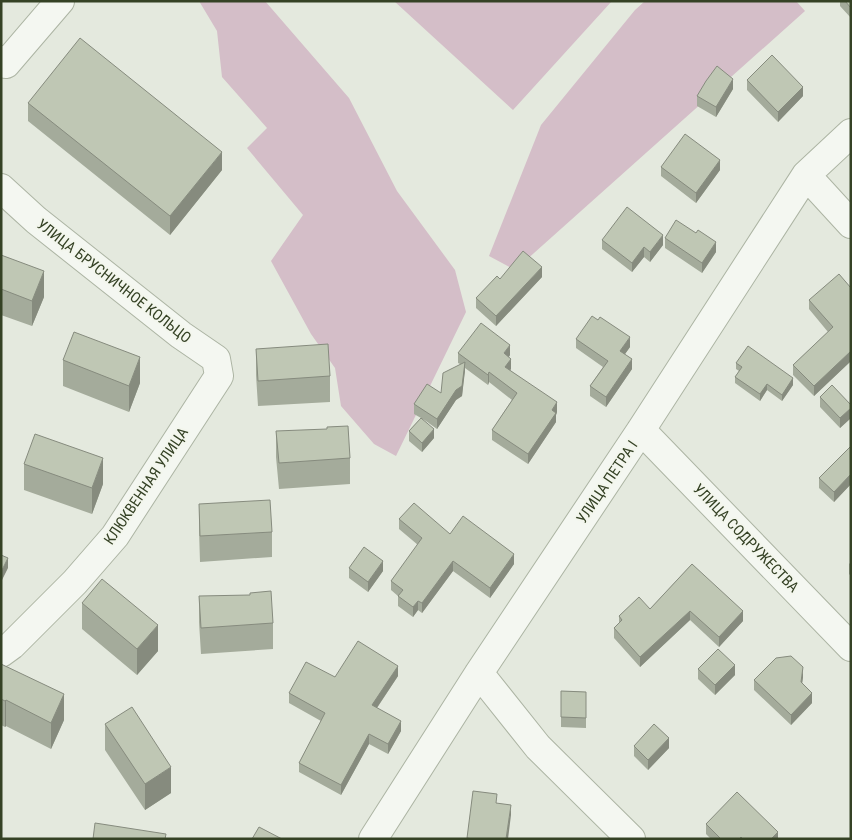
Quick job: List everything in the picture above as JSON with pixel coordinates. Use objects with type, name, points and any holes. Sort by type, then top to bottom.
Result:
[{"type":"street","points":[[1,60],[6,64],[60,1]]},
{"type":"street","name":"УЛИЦА ПЕТРА I","points":[[373,839],[479,673],[642,430],[806,175],[851,133]]},
{"type":"street","points":[[806,175],[851,224]]},
{"type":"street","name":"УЛИЦА БРУСНИЧНОЕ КОЛЬЦО","points":[[1,188],[36,220],[182,335],[216,359],[219,376]]},
{"type":"street","name":"КЛЮКВЕННАЯ УЛИЦА","points":[[1,653],[12,645],[75,582],[115,536],[219,376]]},
{"type":"street","name":"УЛИЦА СОДРУЖЕСТВА","points":[[642,430],[851,647]]},
{"type":"street","points":[[479,673],[538,748],[631,839]]},
{"type":"shaded area","points":[[199,1],[265,1],[349,98],[397,191],[455,270],[466,312],[396,456],[374,444],[341,406],[335,368],[311,334],[271,261],[303,215],[247,148],[267,128],[222,77],[217,31]]},
{"type":"shaded area","points":[[394,1],[612,1],[513,110]]},
{"type":"shaded area","points":[[645,1],[796,1],[805,11],[515,270],[489,256],[541,125],[635,10]]},
{"type":"building","points":[[845,1],[851,1],[851,8]]},
{"type":"building","points":[[80,38],[222,152],[170,216],[28,103]]},
{"type":"building","points":[[772,55],[803,87],[778,112],[747,80]]},
{"type":"building","points":[[717,66],[733,79],[716,107],[697,96]]},
{"type":"building","points":[[685,134],[720,160],[696,193],[661,167]]},
{"type":"building","points":[[627,207],[663,235],[650,252],[644,247],[632,263],[602,240]]},
{"type":"building","points":[[676,220],[696,233],[698,230],[716,242],[702,263],[665,238]]},
{"type":"building","points":[[523,251],[542,267],[496,316],[476,298],[497,276],[500,279]]},
{"type":"building","points":[[1,255],[44,271],[32,301],[1,289]]},
{"type":"building","points":[[839,274],[851,288],[851,351],[814,386],[793,365],[833,327],[809,300]]},
{"type":"building","points":[[592,316],[598,320],[600,317],[630,337],[620,351],[632,359],[606,397],[590,386],[608,361],[576,339]]},
{"type":"building","points":[[481,323],[510,345],[504,353],[511,359],[505,367],[557,402],[552,410],[556,413],[528,454],[492,430],[517,393],[489,372],[488,375],[458,353]]},
{"type":"building","points":[[74,332],[140,357],[129,386],[63,360]]},
{"type":"building","points":[[328,344],[330,376],[258,381],[256,349]]},
{"type":"building","points":[[748,346],[793,378],[782,395],[767,384],[760,394],[735,377],[742,367],[736,363]]},
{"type":"building","points":[[465,362],[462,386],[456,390],[437,419],[414,404],[427,384],[441,393],[443,373]]},
{"type":"building","points":[[832,385],[851,405],[851,408],[840,418],[820,397]]},
{"type":"building","points":[[421,418],[434,429],[422,443],[409,431]]},
{"type":"building","points":[[348,426],[350,458],[279,463],[276,431],[327,429],[327,427]]},
{"type":"building","points":[[35,434],[103,458],[92,488],[24,464]]},
{"type":"building","points":[[851,446],[851,474],[834,492],[819,478]]},
{"type":"building","points":[[270,500],[272,532],[200,536],[199,504]]},
{"type":"building","points":[[414,503],[450,534],[463,516],[514,554],[490,588],[453,561],[422,603],[418,601],[413,607],[398,596],[403,590],[391,581],[422,538],[399,519]]},
{"type":"building","points":[[364,547],[383,561],[368,582],[349,568]]},
{"type":"building","points":[[1,555],[8,558],[1,572]]},
{"type":"building","points":[[692,564],[743,611],[719,637],[690,611],[640,657],[614,628],[622,620],[619,616],[639,597],[650,609]]},
{"type":"building","points":[[102,579],[158,625],[137,649],[82,603]]},
{"type":"building","points":[[271,591],[273,623],[201,628],[199,596],[250,595],[250,593]]},
{"type":"building","points":[[358,641],[398,666],[372,705],[401,721],[388,744],[369,734],[341,785],[299,763],[325,713],[289,693],[306,662],[335,677]]},
{"type":"building","points":[[718,649],[735,665],[715,685],[698,669]]},
{"type":"building","points":[[791,656],[803,667],[801,682],[812,693],[791,715],[754,680],[776,658]]},
{"type":"building","points":[[1,664],[64,694],[51,723],[1,699]]},
{"type":"building","points":[[561,691],[586,692],[586,718],[561,717]]},
{"type":"building","points":[[132,707],[171,767],[145,784],[105,724]]},
{"type":"building","points":[[654,724],[669,738],[648,760],[634,746]]},
{"type":"building","points":[[473,791],[497,794],[496,803],[511,805],[506,839],[467,838]]},
{"type":"building","points":[[737,792],[778,832],[771,839],[743,839],[741,837],[739,839],[721,839],[706,824]]},
{"type":"building","points":[[95,823],[166,834],[165,839],[93,839]]},
{"type":"building","points":[[259,827],[282,839],[252,839]]}]
